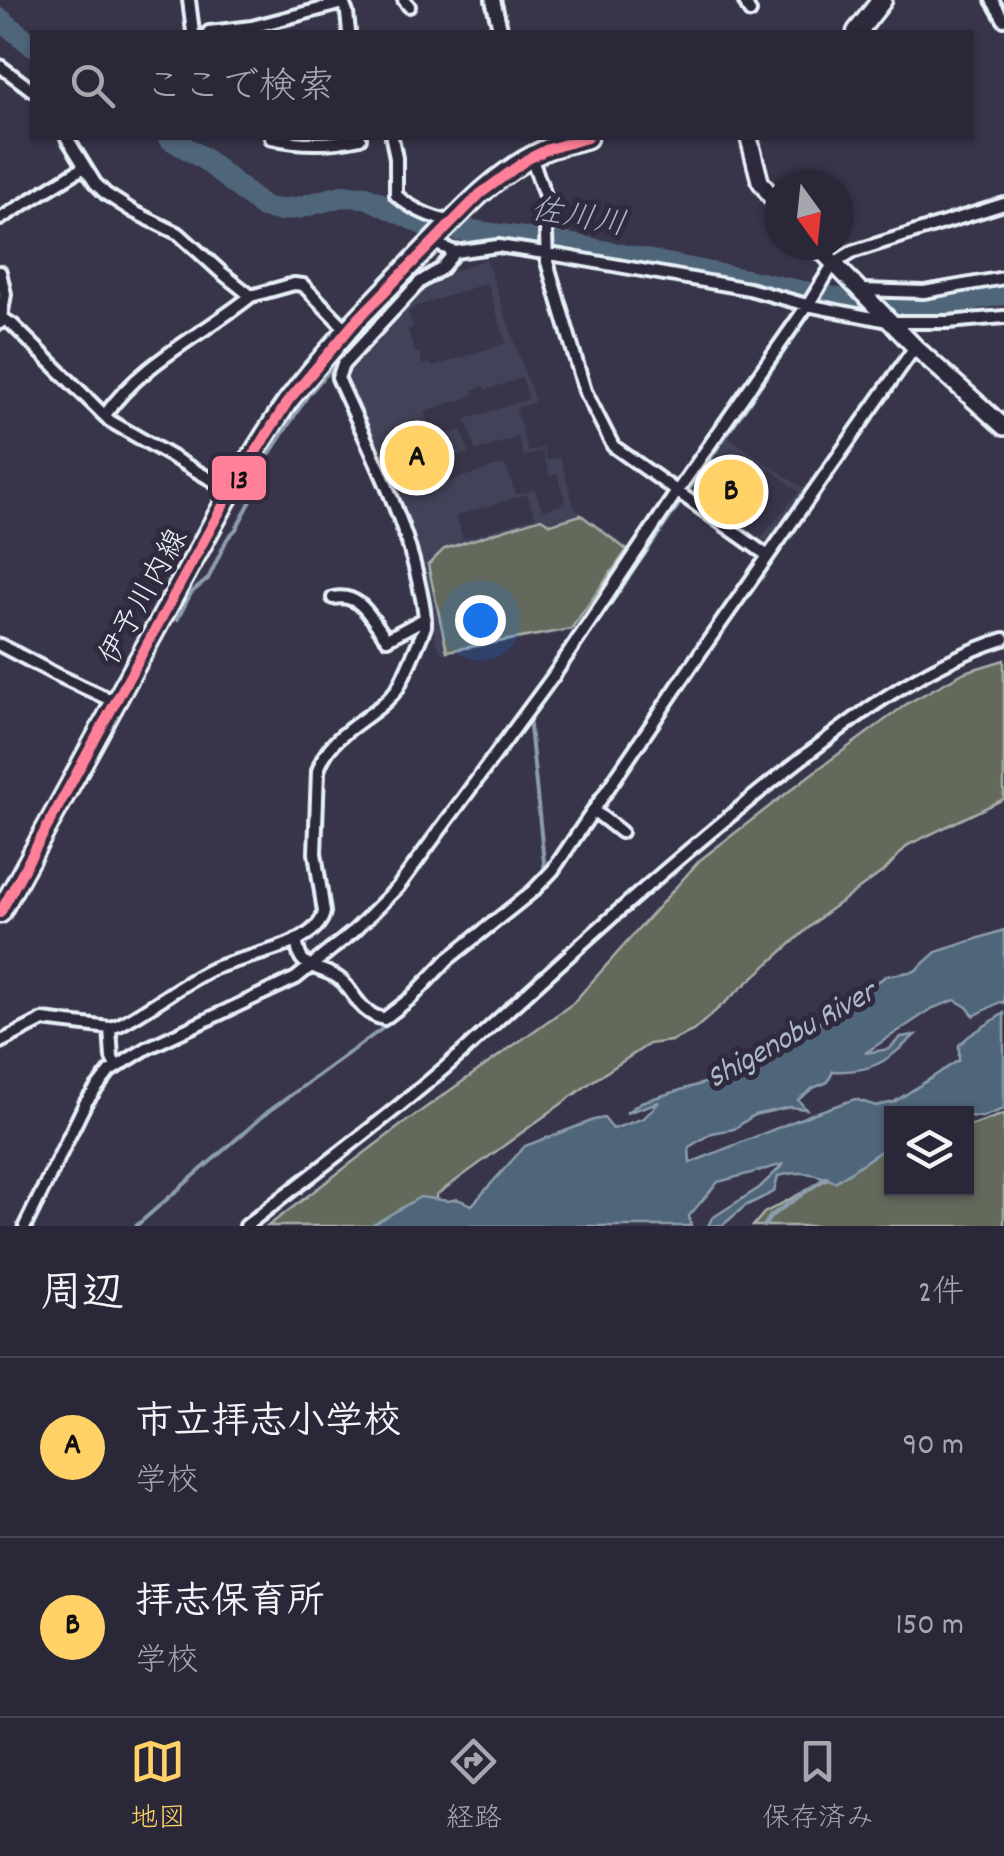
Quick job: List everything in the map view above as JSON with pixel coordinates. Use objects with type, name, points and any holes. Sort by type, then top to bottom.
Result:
[{"type":"main road","points":[[859,30],[882,0]]},
{"type":"main road","name":"伊予川内線","points":[[0,913],[231,492],[289,400],[442,231],[499,178],[537,149],[578,140]]},
{"type":"main road","points":[[750,140],[764,187]]},
{"type":"main road","points":[[830,260],[916,347],[1004,427]]},
{"type":"street","points":[[189,0],[193,30]]},
{"type":"street","points":[[493,0],[500,30]]},
{"type":"street","points":[[744,0],[750,12]]},
{"type":"street","points":[[992,0],[1004,20]]},
{"type":"street","points":[[226,30],[252,27],[344,1],[349,30]]},
{"type":"street","points":[[0,66],[30,88]]},
{"type":"street","points":[[68,140],[95,183],[119,204],[179,234],[251,296]]},
{"type":"street","points":[[283,140],[306,144],[348,140]]},
{"type":"street","points":[[392,140],[396,195],[430,216],[454,252]]},
{"type":"street","points":[[537,149],[549,207],[545,251],[585,391],[608,439],[768,556]]},
{"type":"street","points":[[0,218],[84,167]]},
{"type":"street","points":[[25,1226],[86,1102],[116,1066],[296,978],[365,921],[398,887],[554,675],[834,264],[852,252],[1004,204]]},
{"type":"street","points":[[0,1042],[43,1020],[110,1028],[210,970],[296,940],[319,926],[324,912],[315,852],[321,760],[334,742],[398,688],[425,628],[413,558],[398,514],[338,378],[339,372],[342,364],[420,282],[441,269],[454,252],[498,246],[545,251],[890,319],[948,322],[1004,317]]},
{"type":"street","points":[[0,272],[5,294],[1,321],[13,325],[110,421],[231,492]]},
{"type":"street","points":[[863,292],[924,292],[1004,278]]},
{"type":"street","points":[[105,415],[124,390],[156,362],[251,296],[294,284],[303,286],[348,331]]},
{"type":"street","points":[[296,940],[304,962],[341,981],[364,1012],[384,1020],[448,959],[543,881],[916,347]]},
{"type":"street","points":[[334,598],[348,596],[358,600],[387,639],[424,619]]},
{"type":"street","points":[[246,1226],[422,1088],[715,827],[846,723],[921,676],[1004,639]]},
{"type":"street","points":[[0,645],[115,702]]},
{"type":"street","points":[[593,810],[621,832]]},
{"type":"street","points":[[110,1028],[116,1066]]},
{"type":"shaded area","points":[[486,259],[535,402],[516,408],[528,452],[543,448],[547,460],[560,457],[575,508],[632,550],[574,631],[444,654],[437,646],[411,531],[361,416],[347,373],[382,328],[427,282]],"holes":[[[487,283],[506,343],[432,367],[430,363],[423,365],[408,330],[413,327],[408,312]],[[522,378],[529,399],[466,419],[476,451],[518,437],[524,456],[542,451],[550,476],[557,474],[566,503],[542,511],[535,489],[516,495],[505,464],[433,486],[427,466],[469,453],[461,430],[448,434],[446,428],[430,433],[424,412],[474,395],[473,390],[484,386],[486,390]],[[527,494],[535,517],[463,539],[456,516]],[[581,515],[447,650],[428,565]]]},
{"type":"shaded area","points":[[729,437],[807,491],[768,548],[690,494]],"holes":[[[772,470],[799,492],[760,539],[721,506],[732,494],[756,514],[773,494],[761,483]]]},
{"type":"shaded area","points":[[1004,930],[1004,1003],[974,1016],[955,1000],[933,1008],[865,1053],[889,1049],[901,1037],[915,1035],[887,1058],[859,1070],[833,1071],[828,1082],[798,1100],[806,1109],[790,1107],[754,1115],[734,1129],[712,1133],[689,1147],[690,1163],[855,1099],[876,1106],[894,1102],[959,1060],[959,1045],[1004,1013],[1004,1109],[982,1117],[974,1116],[974,1106],[884,1106],[884,1149],[835,1182],[807,1173],[778,1176],[774,1192],[745,1206],[723,1225],[708,1226],[712,1218],[759,1188],[784,1164],[718,1182],[689,1216],[691,1226],[371,1226],[420,1197],[457,1199],[472,1205],[525,1146],[604,1118],[613,1129],[644,1118],[659,1102],[626,1113],[641,1102],[754,1068],[886,976],[915,971],[936,952]]},
{"type":"green space","points":[[581,515],[627,550],[571,629],[447,651],[428,565],[444,549],[541,518],[551,524]]},
{"type":"green space","points":[[1004,660],[1004,799],[908,845],[885,870],[823,915],[693,1031],[671,1041],[649,1044],[436,1195],[437,1226],[268,1226],[572,1004],[700,860],[810,775],[908,703],[965,672]]},
{"type":"green space","points":[[1004,1114],[1004,1226],[753,1226],[764,1213],[884,1149],[884,1196],[974,1196],[974,1125]]},
{"type":"waterway","name":"佐川川","points":[[0,19],[30,43]]},
{"type":"waterway","name":"佐川川","points":[[172,140],[203,158],[263,207],[278,210],[342,196],[366,197],[425,225],[563,243],[839,299],[897,305],[942,304],[1004,294]]},
{"type":"waterway","points":[[457,239],[464,231]]},
{"type":"waterway","points":[[362,336],[417,276]]},
{"type":"waterway","name":"佐川川","points":[[821,301],[824,296]]},
{"type":"waterway","points":[[792,306],[793,310]]},
{"type":"waterway","points":[[545,872],[529,717],[812,311]]},
{"type":"waterway","points":[[177,620],[191,593],[208,579],[236,529],[262,480],[261,467],[308,395],[340,358]]},
{"type":"waterway","points":[[136,1226],[269,1111],[401,1015],[424,992]]},
{"type":"waterway","points":[[764,1226],[771,1216],[827,1177]]},
{"type":"transit line","name":"13","points":[[0,913],[231,491],[288,401],[355,322],[480,194],[526,160],[580,140]]},
{"type":"place","name":"市立拝志小学校","points":[[417,458]]},
{"type":"place","name":"拝志保育所","points":[[731,492]]},
{"type":"water label","name":"Shigenobu River","points":[[790,1033]]}]
